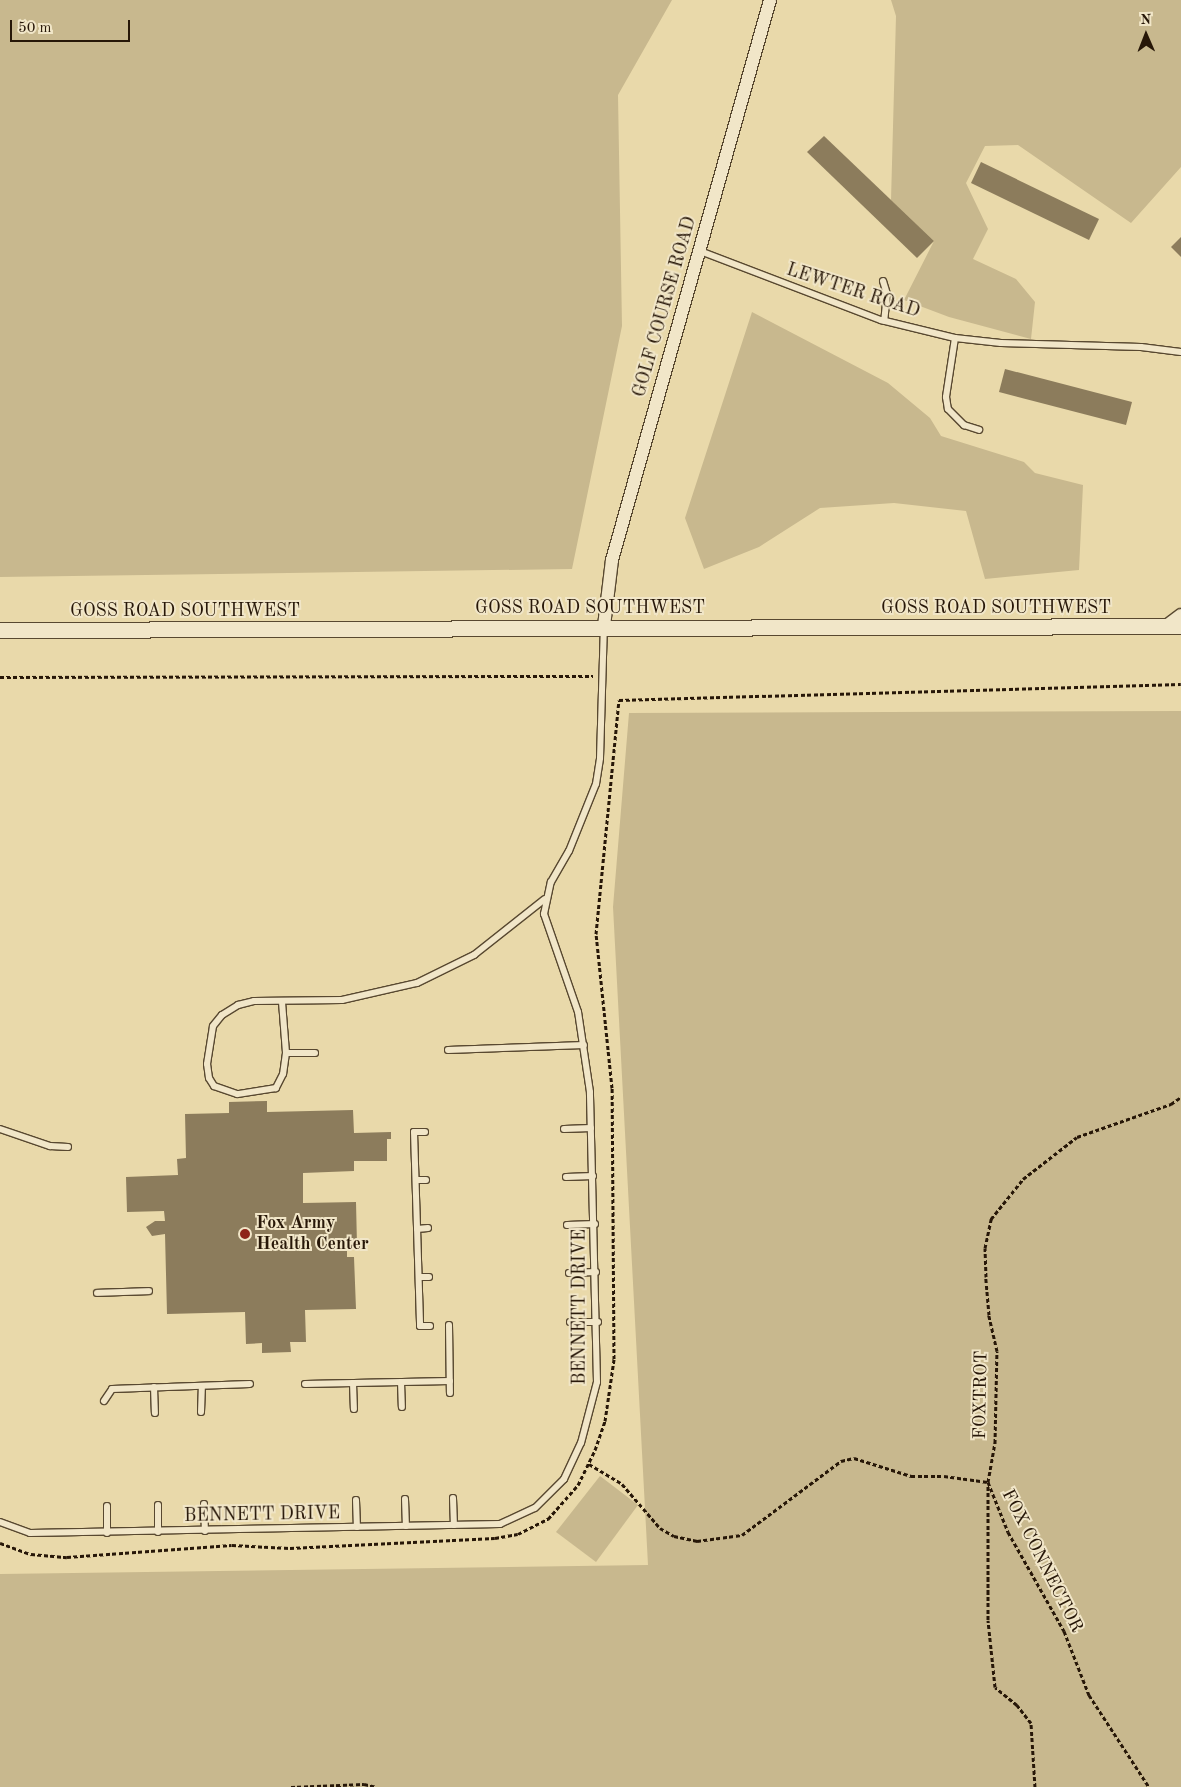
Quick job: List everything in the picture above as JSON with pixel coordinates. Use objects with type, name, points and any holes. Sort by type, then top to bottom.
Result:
[{"type":"street","name":"GOLF COURSE ROAD","points":[[604,626],[612,560],[770,0]]},
{"type":"street","points":[[1165,627],[1181,615]]},
{"type":"street","name":"GOSS ROAD SOUTHWEST","points":[[0,630],[604,626],[1181,626]]},
{"type":"lane","name":"LEWTER ROAD","points":[[700,251],[884,321],[955,338],[1001,343],[1141,347],[1181,352]]},
{"type":"lane","points":[[883,281],[888,294],[884,321]]},
{"type":"lane","points":[[955,338],[946,397],[948,409],[964,425],[979,430]]},
{"type":"lane","name":"BENNETT DRIVE","points":[[0,1522],[30,1533],[500,1524],[535,1508],[564,1479],[593,1405],[598,1382],[592,1128],[584,1045],[570,986],[548,930],[544,914],[545,899],[596,784],[600,758],[604,677],[604,626]]},
{"type":"lane","points":[[282,1002],[286,1053],[284,1074],[276,1088],[257,1093],[225,1092],[209,1078],[208,1044],[213,1026],[222,1015],[254,1001],[342,1000],[418,983],[474,955],[545,899]]},
{"type":"lane","points":[[448,1050],[584,1045]]},
{"type":"lane","points":[[286,1053],[315,1054]]},
{"type":"lane","points":[[564,1129],[592,1128]]},
{"type":"lane","points":[[0,1129],[50,1146],[68,1147]]},
{"type":"lane","points":[[425,1132],[414,1132],[420,1326],[430,1326]]},
{"type":"lane","points":[[566,1177],[593,1176]]},
{"type":"lane","points":[[416,1180],[426,1180]]},
{"type":"lane","points":[[567,1225],[595,1224]]},
{"type":"lane","points":[[417,1229],[428,1228]]},
{"type":"lane","points":[[569,1274],[596,1272]]},
{"type":"lane","points":[[419,1277],[429,1277]]},
{"type":"lane","points":[[97,1293],[149,1291]]},
{"type":"lane","points":[[570,1322],[598,1322]]},
{"type":"lane","points":[[448,1325],[450,1393]]},
{"type":"lane","points":[[401,1382],[402,1407]]},
{"type":"lane","points":[[305,1384],[450,1382]]},
{"type":"lane","points":[[353,1383],[354,1408]]},
{"type":"lane","points":[[104,1401],[112,1389],[250,1384]]},
{"type":"lane","points":[[202,1386],[202,1412]]},
{"type":"lane","points":[[154,1387],[155,1413]]},
{"type":"lane","points":[[453,1498],[454,1525]]},
{"type":"lane","points":[[405,1499],[406,1526]]},
{"type":"lane","points":[[356,1500],[357,1528]]},
{"type":"lane","points":[[204,1504],[205,1531]]},
{"type":"lane","points":[[158,1505],[158,1532]]},
{"type":"lane","points":[[107,1506],[107,1533]]},
{"type":"path","points":[[0,678],[604,677]]},
{"type":"path","name":"FOXTROT","points":[[1035,1787],[1031,1723],[1017,1705],[995,1687],[988,1620],[988,1482],[995,1443],[997,1351],[989,1315],[986,1277],[985,1248],[991,1219],[1023,1178],[1076,1137],[1171,1104],[1181,1097]]},
{"type":"path","name":"FOX CONNECTOR","points":[[589,1464],[622,1484],[660,1528],[674,1536],[696,1541],[742,1535],[841,1461],[854,1458],[910,1476],[962,1477],[988,1482],[1008,1532],[1064,1631],[1089,1695],[1148,1787]]},
{"type":"path","points":[[291,1787],[364,1784],[377,1787]]},
{"type":"shaded area","points":[[0,0],[672,0],[618,95],[622,326],[572,569],[0,577]]},
{"type":"shaded area","points":[[891,0],[1181,0],[1181,167],[1131,223],[1018,145],[985,146],[966,183],[988,229],[973,259],[1016,279],[1035,302],[1031,339],[949,317],[904,300],[934,241],[891,200],[896,16]]},
{"type":"shaded area","points":[[752,312],[888,383],[930,418],[941,436],[1024,462],[1035,473],[1083,485],[1079,570],[985,579],[966,511],[894,503],[820,508],[759,547],[704,569],[685,518]]},
{"type":"shaded area","points":[[1181,711],[1181,1787],[0,1787],[0,1574],[648,1565],[613,907],[629,713]]},
{"type":"shaded area","points":[[600,1476],[638,1505],[596,1562],[556,1532]]},
{"type":"building","points":[[824,136],[934,241],[917,258],[807,152]]},
{"type":"building","points":[[981,162],[1099,219],[1089,240],[971,183]]},
{"type":"building","points":[[1181,237],[1181,257],[1171,247]]},
{"type":"building","points":[[1005,369],[1132,402],[1126,425],[999,392]]},
{"type":"building","points":[[267,1101],[267,1112],[353,1110],[354,1133],[391,1132],[391,1139],[387,1139],[387,1161],[354,1161],[354,1171],[303,1173],[303,1203],[356,1202],[357,1245],[347,1246],[347,1257],[354,1257],[356,1309],[305,1310],[306,1342],[290,1342],[291,1352],[262,1353],[262,1343],[246,1344],[245,1312],[167,1314],[165,1234],[152,1236],[146,1227],[155,1221],[165,1221],[164,1211],[127,1212],[126,1177],[178,1175],[177,1159],[186,1158],[185,1114],[229,1113],[229,1102]]},
{"type":"place","name":"Fox Army Health Center","points":[[245,1234]]}]
